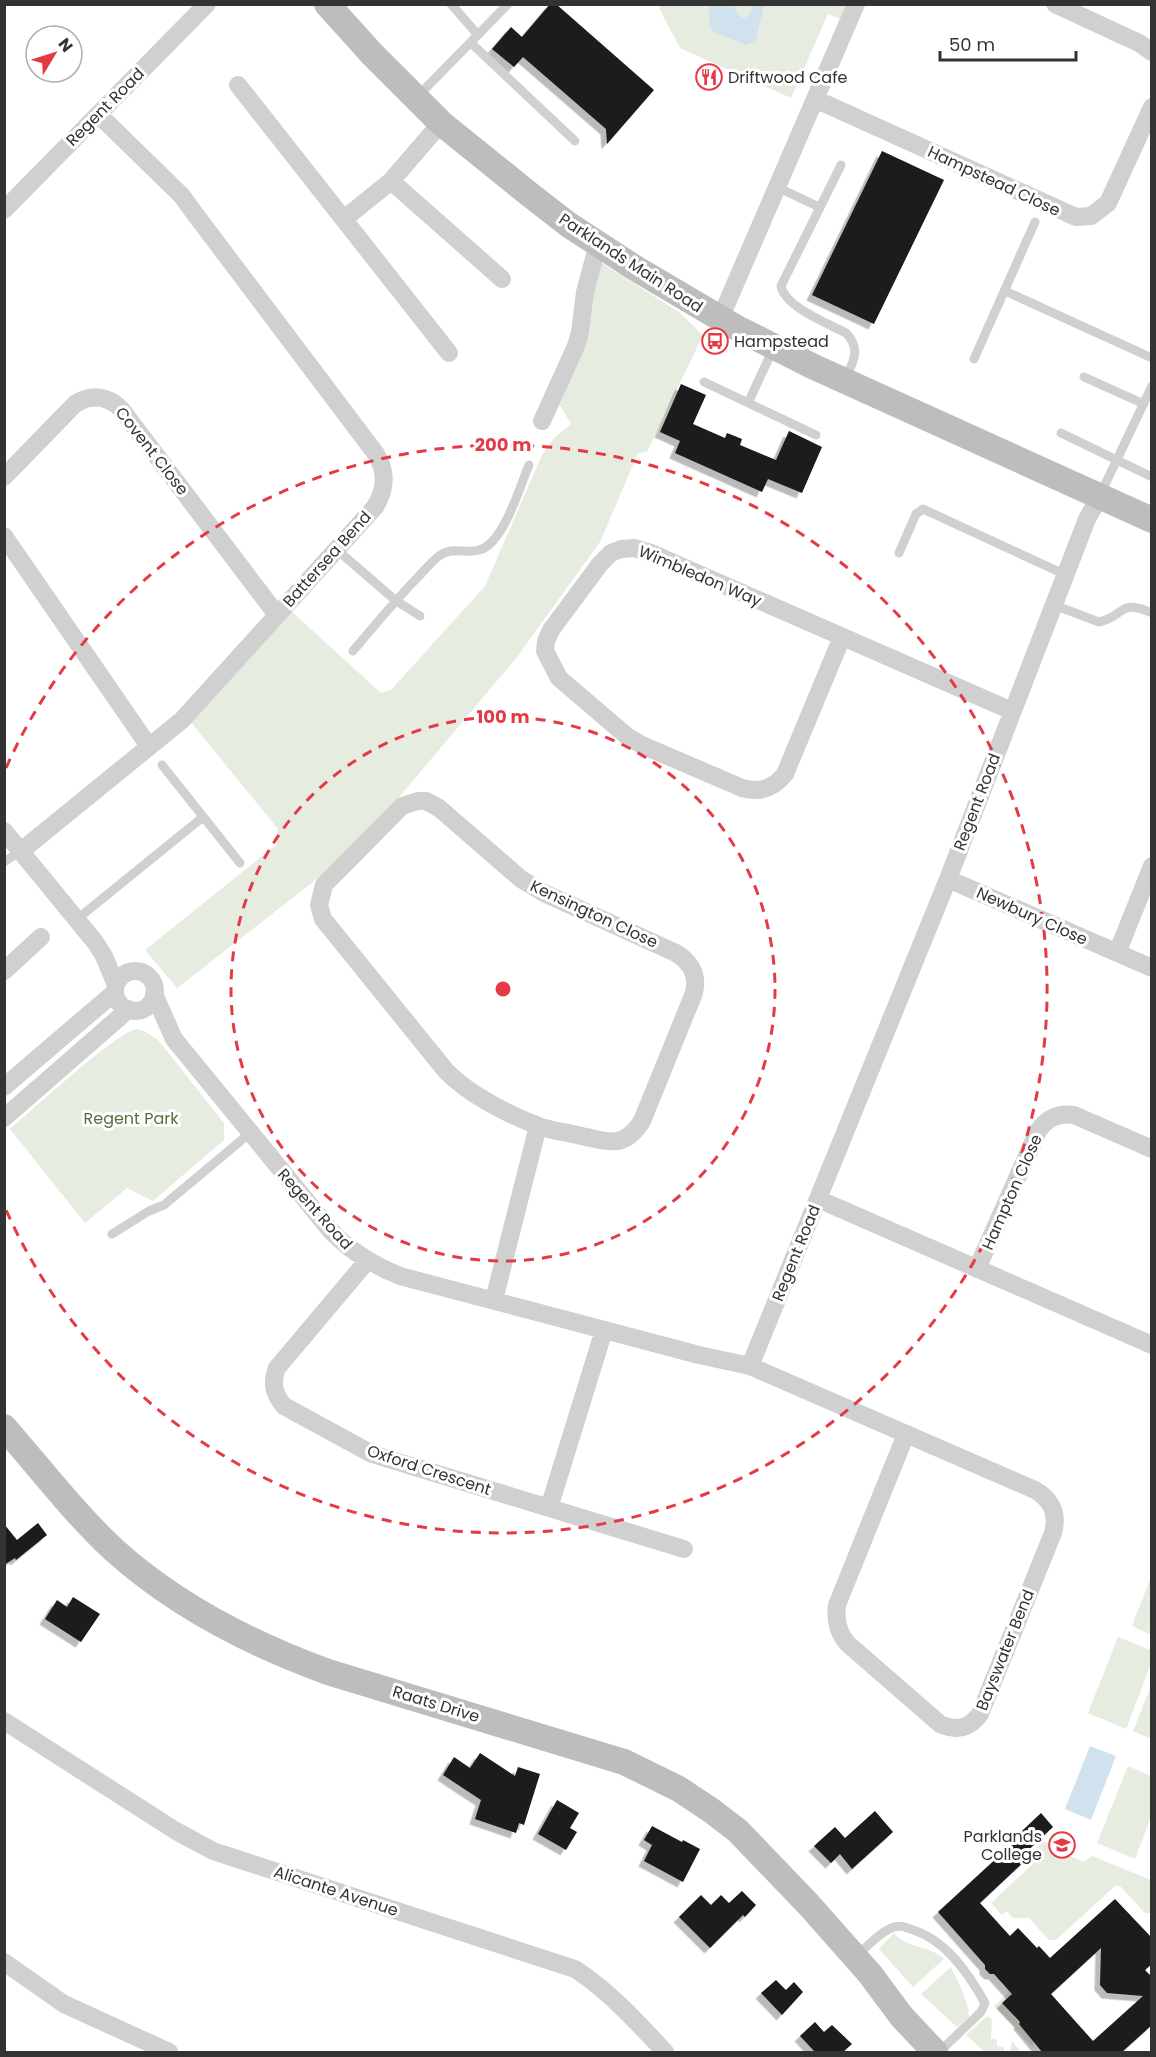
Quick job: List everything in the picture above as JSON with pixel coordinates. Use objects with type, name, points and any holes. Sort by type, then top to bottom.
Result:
[{"type":"street","name":"Regent Road","points":[[4,210],[207,4]]},
{"type":"street","name":"Parklands Main Road","points":[[327,4],[441,123],[529,194],[598,244],[673,292],[720,319],[843,381],[1152,520]]},
{"type":"street","points":[[720,319],[856,4]]},
{"type":"street","points":[[1054,4],[1139,43],[1152,52]]},
{"type":"street","points":[[238,84],[449,353]]},
{"type":"street","name":"Hampstead Close","points":[[815,99],[1076,217],[1091,216],[1108,203],[1152,107]]},
{"type":"street","name":"Battersea Bend","points":[[21,851],[148,745],[182,720],[380,500],[383,492],[384,476],[380,461],[182,196],[98,114]]},
{"type":"street","points":[[344,219],[391,181],[441,123]]},
{"type":"street","points":[[391,181],[502,279]]},
{"type":"street","points":[[542,421],[576,346],[585,292],[598,244]]},
{"type":"street","name":"Covent Close","points":[[4,477],[75,404],[87,397],[109,399],[121,409],[277,615]]},
{"type":"street","name":"Regent Road","points":[[154,994],[174,1039],[331,1231],[367,1261],[400,1276],[750,1366],[948,879],[1087,519],[1100,496]]},
{"type":"street","points":[[4,536],[148,745]]},
{"type":"street","name":"Wimbledon Way","points":[[842,637],[785,774],[774,786],[758,790],[742,788],[628,737],[559,678],[545,651],[551,630],[600,564],[611,553],[634,548],[651,553],[1012,711]]},
{"type":"street","name":"Kensington Close","points":[[426,801],[433,804],[529,884],[676,953],[690,964],[694,973],[696,980],[694,993],[642,1121],[633,1133],[621,1140],[607,1141],[538,1126],[472,1091],[452,1077],[323,919],[319,905],[324,885],[402,806],[409,802],[426,801]]},
{"type":"street","points":[[4,831],[95,942],[104,956],[117,1000],[133,1010]]},
{"type":"street","points":[[1117,953],[1152,866]]},
{"type":"street","name":"Newbury Close","points":[[948,879],[1152,968]]},
{"type":"street","points":[[4,971],[41,937]]},
{"type":"street","points":[[4,1118],[133,1010],[148,1005],[154,994],[152,981],[148,976],[136,971],[95,942]]},
{"type":"street","points":[[4,1087],[115,989],[123,974],[136,971]]},
{"type":"street","name":"Regent Road","points":[[133,1010],[174,1039]]},
{"type":"street","name":"Hampton Close","points":[[977,1269],[1038,1131],[1049,1119],[1065,1114],[1074,1115],[1152,1149]]},
{"type":"street","points":[[494,1300],[538,1126]]},
{"type":"street","name":"Hampton Close","points":[[818,1199],[1152,1346]]},
{"type":"street","name":"Oxford Crescent","points":[[367,1261],[276,1368],[273,1385],[279,1400],[290,1410],[372,1454],[684,1549]]},
{"type":"street","points":[[549,1508],[604,1330]]},
{"type":"street","name":"Bayswater Bend","points":[[750,1366],[1035,1490],[1049,1501],[1056,1516],[1053,1533],[980,1714],[963,1728],[940,1724],[848,1644],[836,1624],[837,1605],[906,1434]]},
{"type":"street","name":"Raats Drive","points":[[4,1427],[114,1550],[152,1580],[192,1607],[249,1640],[328,1672],[624,1762],[662,1779],[696,1800],[738,1832],[863,1965],[902,2017],[944,2050]]},
{"type":"street","name":"Alicante Avenue","points":[[4,1721],[176,1831],[213,1851],[575,1969],[586,1976],[642,2027],[665,2052]]},
{"type":"street","points":[[4,1962],[64,2004],[166,2052]]},
{"type":"lane","points":[[451,4],[478,35]]},
{"type":"lane","points":[[416,99],[508,4]]},
{"type":"lane","points":[[471,43],[575,141]]},
{"type":"lane","points":[[841,165],[781,286],[783,296],[791,304],[846,333],[853,342],[854,363],[843,381]]},
{"type":"lane","points":[[777,187],[819,207]]},
{"type":"lane","points":[[974,359],[1035,222]]},
{"type":"lane","points":[[1005,291],[1152,358]]},
{"type":"lane","points":[[748,403],[774,347]]},
{"type":"lane","points":[[1083,376],[1143,404]]},
{"type":"lane","points":[[704,382],[816,435]]},
{"type":"lane","points":[[1100,496],[1152,386]]},
{"type":"lane","points":[[1061,434],[1152,477]]},
{"type":"lane","points":[[353,651],[396,600],[440,555],[453,550],[476,551],[489,546],[495,540],[529,465]]},
{"type":"lane","points":[[899,553],[916,514],[923,509],[1066,575]]},
{"type":"lane","points":[[336,549],[396,600],[420,616]]},
{"type":"lane","points":[[1054,605],[1099,622],[1131,606],[1152,613]]},
{"type":"lane","points":[[162,765],[240,863]]},
{"type":"lane","points":[[76,920],[203,817]]},
{"type":"lane","points":[[4,862],[21,851]]},
{"type":"lane","points":[[112,1234],[149,1211],[164,1205],[250,1133]]},
{"type":"lane","points":[[863,1965],[890,1928],[903,1926],[930,1936],[953,1957],[985,2003],[981,2012],[944,2050]]},
{"type":"green space","points":[[661,4],[846,5],[840,19],[828,14],[791,98],[680,48],[659,8]]},
{"type":"green space","points":[[600,262],[679,312],[703,335],[647,452],[638,453],[600,542],[517,657],[396,801],[327,871],[177,988],[145,950],[276,845],[278,829],[190,721],[290,610],[381,693],[391,690],[485,586],[542,455],[553,439],[571,424],[560,405]]},
{"type":"green space","name":"Regent Park","points":[[137,1029],[158,1040],[224,1123],[224,1140],[153,1201],[127,1188],[85,1223],[10,1129],[94,1057],[127,1033]]},
{"type":"green space","points":[[1151,1577],[1151,1635],[1132,1626]]},
{"type":"green space","points":[[1118,1637],[1151,1650],[1151,1664],[1126,1729],[1088,1713]]},
{"type":"green space","points":[[1151,1686],[1151,1739],[1133,1731]]},
{"type":"green space","points":[[1128,1766],[1151,1776],[1151,1817],[1135,1859],[1097,1843]]},
{"type":"green space","points":[[1043,1842],[1050,1843],[1056,1850],[1084,1862],[1092,1856],[1151,1880],[1151,1913],[1145,1913],[1120,1886],[1115,1886],[1056,1940],[1049,1940],[1029,1918],[1013,1918],[1007,1911],[1002,1915],[991,1903],[1035,1862],[1035,1849]]},
{"type":"green space","points":[[894,1933],[900,1939],[931,1951],[944,1959],[913,1987],[879,1949]]},
{"type":"green space","points":[[1041,1966],[1002,2003],[1034,2040],[1033,2048],[994,2006],[1009,1992],[1007,1989]]},
{"type":"green space","points":[[951,1967],[970,2016],[957,2027],[921,1994]]},
{"type":"green space","points":[[987,2016],[992,2019],[991,2038],[997,2040],[997,2046],[1004,2047],[1004,2051],[1010,2052],[985,2052],[966,2035]]},
{"type":"green space","points":[[1012,2041],[1021,2052],[1010,2052]]},
{"type":"water","points":[[709,5],[734,5],[738,15],[744,19],[751,13],[751,5],[764,5],[756,40],[747,45],[713,32],[710,27]]},
{"type":"water","points":[[1090,1746],[1116,1756],[1091,1820],[1065,1809]]},
{"type":"building","points":[[550,4],[556,4],[654,90],[607,144],[606,129],[523,57],[514,67],[492,49],[511,27],[522,37]]},
{"type":"building","points":[[882,151],[944,180],[874,324],[812,295]]},
{"type":"building","points":[[681,384],[706,395],[693,424],[725,438],[727,433],[742,439],[740,445],[776,460],[789,431],[822,447],[802,493],[768,479],[762,492],[675,453],[680,441],[660,432]]},
{"type":"building","points":[[38,1523],[47,1535],[16,1560],[15,1558],[4,1565],[4,1524],[17,1540]]},
{"type":"building","points":[[73,1597],[100,1614],[81,1642],[45,1619],[57,1600],[67,1607]]},
{"type":"building","points":[[480,1753],[515,1776],[518,1767],[540,1774],[524,1825],[519,1823],[516,1833],[475,1819],[481,1800],[443,1775],[454,1757],[470,1768]]},
{"type":"building","points":[[557,1800],[579,1813],[570,1828],[577,1832],[566,1850],[538,1834]]},
{"type":"building","points":[[875,1811],[893,1832],[852,1869],[840,1854],[831,1863],[814,1846],[835,1827],[845,1838]]},
{"type":"building","points":[[1041,1813],[1053,1827],[1024,1854],[1028,1858],[980,1903],[1010,1936],[1018,1928],[1050,1958],[1115,1899],[1152,1938],[1152,1964],[1145,1970],[1152,1977],[1152,2025],[1122,2052],[1042,2052],[1019,2024],[1020,2022],[1002,2003],[1012,1994],[994,1974],[990,1974],[985,1969],[985,1965],[938,1912],[1024,1833],[1022,1831]],"holes":[[[1101,1948],[1100,1985],[1107,1993],[1143,1996],[1093,2041],[1051,1994]]]},
{"type":"building","points":[[652,1826],[700,1849],[683,1882],[644,1861],[652,1845],[644,1840]]},
{"type":"building","points":[[742,1891],[756,1905],[710,1948],[679,1917],[701,1895],[711,1905],[721,1895],[729,1903]]},
{"type":"building","points":[[776,1980],[786,1990],[794,1982],[803,1992],[782,2015],[761,1993]]},
{"type":"building","points":[[815,2022],[824,2032],[832,2025],[852,2044],[843,2052],[815,2052],[800,2036]]},
{"type":"place","name":"Driftwood Cafe","points":[[709,77]]},
{"type":"place","name":"Hampstead","points":[[715,341]]},
{"type":"place","name":"Parklands College","points":[[1062,1845]]}]
